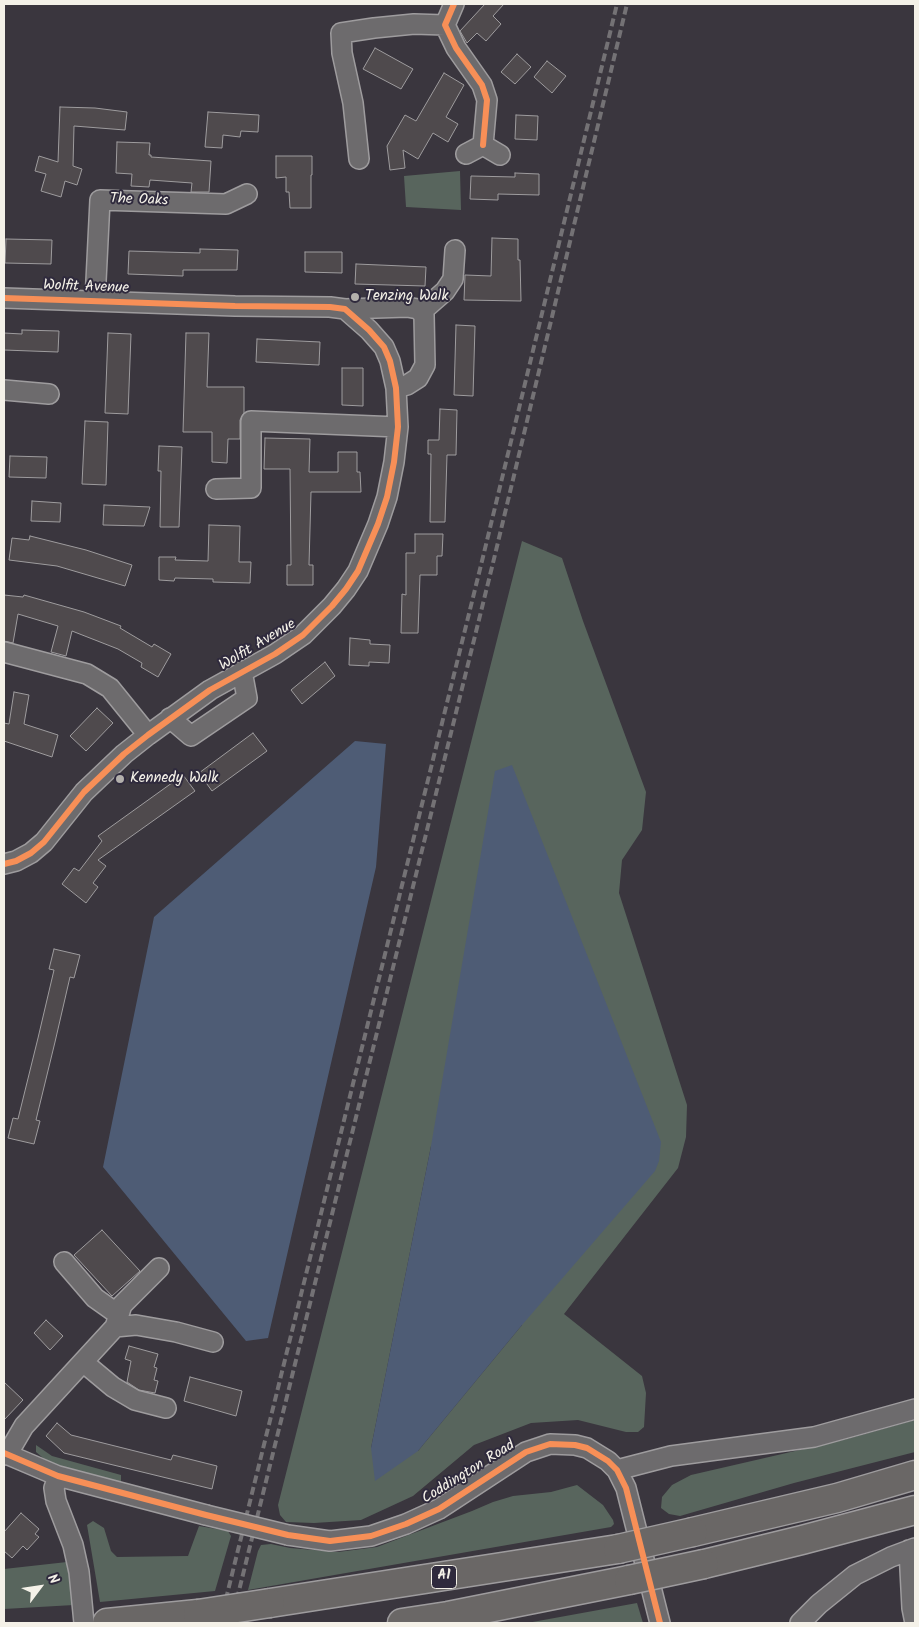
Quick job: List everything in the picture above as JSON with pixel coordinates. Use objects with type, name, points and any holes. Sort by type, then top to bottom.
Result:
[{"type":"highway","name":"A1","points":[[109,1623],[198,1614],[618,1549],[837,1498],[915,1475]]},
{"type":"highway","points":[[402,1623],[448,1616],[704,1564],[915,1510]]},
{"type":"street","points":[[454,4],[445,25],[456,48],[485,92],[488,108],[475,150],[500,155]]},
{"type":"street","points":[[359,158],[353,103],[342,53],[341,33],[414,24],[445,25]]},
{"type":"street","name":"The Oaks","points":[[95,301],[100,200],[226,204],[247,194]]},
{"type":"street","points":[[396,388],[408,385],[418,378],[425,365],[424,315],[421,312],[444,291],[453,279],[455,250]]},
{"type":"street","name":"Wolfit Avenue","points":[[4,298],[330,307],[345,309],[407,307],[418,309],[421,312]]},
{"type":"street","name":"Wolfit Avenue","points":[[4,864],[16,861],[31,853],[44,842],[84,792],[124,754],[170,718],[210,690],[275,654],[303,635],[332,606],[358,571],[387,497],[398,427],[396,388],[390,361],[384,347],[369,330],[345,309]]},
{"type":"street","points":[[4,390],[49,394]]},
{"type":"street","points":[[216,489],[251,488],[251,420],[398,427]]},
{"type":"street","points":[[4,652],[87,674],[110,688],[148,735]]},
{"type":"street","name":"Wolfit Avenue","points":[[170,718],[191,736],[247,698],[242,671]]},
{"type":"street","points":[[64,1262],[117,1321],[176,1332],[213,1342]]},
{"type":"street","points":[[5,1454],[24,1426],[117,1321],[122,1305],[159,1268]]},
{"type":"street","points":[[82,1362],[113,1387],[135,1400],[166,1408]]},
{"type":"street","points":[[617,1470],[671,1456],[814,1437],[915,1409]]},
{"type":"street","name":"Coddington Road","points":[[5,1454],[58,1476],[288,1535],[330,1541],[371,1536],[406,1524],[439,1509],[519,1456],[538,1447],[562,1443],[587,1448],[598,1454],[617,1470],[626,1488],[660,1623]]},
{"type":"street","points":[[58,1476],[54,1488],[56,1501],[73,1545],[79,1572],[84,1623]]},
{"type":"street","points":[[800,1623],[819,1604],[856,1575],[912,1549],[912,1608],[915,1623]]},
{"type":"shaded area","points":[[460,171],[461,210],[406,207],[404,176]]},
{"type":"shaded area","points":[[522,541],[562,558],[583,621],[646,792],[642,830],[622,860],[619,893],[687,1105],[686,1137],[678,1168],[564,1314],[642,1376],[646,1393],[644,1427],[638,1432],[626,1432],[578,1420],[531,1423],[474,1445],[413,1496],[361,1520],[314,1523],[286,1522],[280,1515],[278,1505]],"holes":[[[431,1146],[522,1325],[418,1451],[371,1448]]]},
{"type":"shaded area","points":[[915,1420],[915,1452],[794,1483],[680,1516],[669,1514],[661,1508],[662,1497],[672,1485],[691,1475],[847,1439]]},
{"type":"shaded area","points":[[36,1445],[52,1456],[121,1475],[121,1483],[41,1462],[43,1458],[36,1452]]},
{"type":"shaded area","points":[[577,1485],[603,1505],[613,1520],[614,1524],[611,1527],[248,1590],[261,1545],[271,1544],[290,1548],[338,1552],[377,1547],[493,1502],[513,1496],[551,1492]]},
{"type":"shaded area","points":[[93,1521],[104,1528],[111,1551],[117,1557],[188,1556],[199,1526],[228,1531],[231,1536],[215,1591],[100,1602],[87,1525]]},
{"type":"shaded area","points":[[67,1562],[74,1605],[4,1609],[4,1569]]},
{"type":"shaded area","points":[[637,1603],[643,1623],[527,1623]]},
{"type":"water","points":[[355,741],[386,744],[376,867],[268,1338],[246,1341],[103,1167],[154,917]]},
{"type":"water","points":[[512,765],[661,1142],[659,1161],[655,1171],[522,1325],[418,1451],[375,1481],[371,1448],[431,1146],[495,771]]},
{"type":"building","points":[[485,4],[504,4],[493,16],[501,24],[486,41],[477,33],[467,43],[460,31]]},
{"type":"building","points":[[375,48],[413,69],[401,89],[363,69]]},
{"type":"building","points":[[517,54],[531,67],[515,84],[501,72]]},
{"type":"building","points":[[547,61],[566,76],[552,93],[534,77]]},
{"type":"building","points":[[444,73],[464,85],[446,117],[458,124],[448,142],[433,133],[418,159],[403,150],[405,168],[390,170],[387,146],[405,115],[416,121]]},
{"type":"building","points":[[60,107],[95,108],[127,112],[125,130],[74,126],[73,166],[82,169],[77,185],[65,181],[61,197],[41,191],[46,174],[35,171],[39,156],[58,162]]},
{"type":"building","points":[[208,112],[259,115],[258,132],[241,131],[240,137],[223,135],[222,148],[205,147]]},
{"type":"building","points":[[516,115],[538,116],[537,140],[515,139]]},
{"type":"building","points":[[117,142],[150,143],[149,155],[151,157],[211,161],[209,192],[191,192],[192,183],[150,180],[149,187],[131,186],[132,174],[116,173]]},
{"type":"building","points":[[276,156],[312,156],[311,208],[290,208],[289,192],[286,192],[286,177],[276,178]]},
{"type":"building","points":[[515,173],[539,174],[539,195],[498,194],[498,200],[470,199],[471,176],[515,177]]},
{"type":"building","points":[[492,238],[518,239],[521,301],[464,300],[465,275],[491,276]]},
{"type":"building","points":[[6,239],[52,240],[51,264],[5,263]]},
{"type":"building","points":[[200,249],[238,250],[237,270],[183,270],[183,276],[128,274],[129,251],[200,253]]},
{"type":"building","points":[[305,252],[342,252],[342,273],[305,272]]},
{"type":"building","points":[[356,264],[426,267],[425,286],[355,284]]},
{"type":"building","points":[[456,325],[475,326],[473,396],[454,395]]},
{"type":"building","points":[[22,330],[59,331],[58,352],[4,350],[4,333],[22,334]]},
{"type":"building","points":[[108,333],[131,334],[128,414],[105,413]]},
{"type":"building","points":[[186,333],[209,333],[207,387],[244,387],[244,413],[240,420],[240,439],[228,439],[227,463],[212,462],[212,432],[183,432]]},
{"type":"building","points":[[257,339],[320,342],[319,365],[256,362]]},
{"type":"building","points":[[342,368],[363,368],[363,406],[342,405]]},
{"type":"building","points":[[440,409],[457,410],[456,455],[447,455],[445,522],[430,522],[431,454],[428,454],[428,440],[439,440]]},
{"type":"building","points":[[85,421],[108,422],[106,485],[82,484]]},
{"type":"building","points":[[265,438],[310,439],[309,472],[338,472],[338,452],[357,452],[357,472],[360,472],[361,492],[311,492],[309,565],[313,565],[313,585],[287,585],[287,565],[291,565],[290,469],[264,469]]},
{"type":"building","points":[[159,446],[182,447],[179,527],[160,527],[161,471],[158,471]]},
{"type":"building","points":[[10,456],[47,457],[46,478],[9,477]]},
{"type":"building","points":[[32,501],[61,503],[60,522],[31,521]]},
{"type":"building","points":[[104,505],[150,507],[144,526],[103,525]]},
{"type":"building","points":[[209,525],[240,526],[239,562],[251,562],[250,583],[213,582],[213,579],[175,578],[174,581],[159,580],[159,557],[176,557],[175,560],[208,561]]},
{"type":"building","points":[[415,534],[443,534],[442,556],[437,556],[437,575],[420,575],[418,633],[401,633],[402,594],[406,595],[406,553],[415,553]]},
{"type":"building","points":[[30,536],[86,550],[132,565],[125,586],[57,566],[9,560],[12,538],[29,540]]},
{"type":"building","points":[[4,595],[23,597],[24,595],[84,612],[121,626],[120,628],[152,647],[154,644],[171,654],[158,677],[141,667],[142,663],[118,649],[72,631],[66,656],[51,652],[58,626],[18,614],[13,643],[4,641]]},
{"type":"building","points":[[350,638],[370,640],[370,644],[390,645],[389,663],[369,662],[369,666],[349,665]]},
{"type":"building","points":[[325,662],[335,676],[302,704],[291,690]]},
{"type":"building","points":[[14,692],[29,695],[24,724],[58,735],[52,757],[4,741],[4,723],[9,724]]},
{"type":"building","points":[[97,708],[113,723],[86,751],[70,736]]},
{"type":"building","points":[[253,733],[267,751],[212,791],[199,773]]},
{"type":"building","points":[[183,775],[195,791],[98,860],[106,866],[93,883],[98,887],[86,903],[62,884],[74,868],[79,871],[102,841],[98,836]]},
{"type":"building","points":[[54,949],[80,955],[74,978],[70,977],[36,1120],[40,1121],[34,1144],[8,1138],[13,1118],[18,1119],[38,1038],[54,970],[49,969]]},
{"type":"building","points":[[102,1230],[140,1271],[112,1296],[74,1255]]},
{"type":"building","points":[[46,1320],[63,1336],[50,1350],[34,1333]]},
{"type":"building","points":[[129,1346],[158,1354],[154,1367],[157,1368],[154,1380],[158,1381],[155,1393],[139,1390],[127,1382],[131,1361],[125,1359]]},
{"type":"building","points":[[190,1377],[242,1391],[236,1416],[184,1401]]},
{"type":"building","points":[[4,1382],[23,1400],[4,1420]]},
{"type":"building","points":[[57,1423],[71,1435],[171,1460],[173,1455],[217,1466],[212,1489],[64,1453],[46,1436]]},
{"type":"building","points":[[21,1513],[39,1529],[35,1534],[39,1537],[27,1550],[23,1546],[12,1558],[4,1551],[4,1532]]},
{"type":"railway","points":[[220,1623],[482,561],[617,4]]},
{"type":"railway","points":[[231,1623],[493,563],[627,4]]},
{"type":"cycle path","points":[[454,4],[445,25],[456,48],[482,85],[487,100],[483,145]]},
{"type":"cycle path","points":[[4,298],[235,306],[330,307],[345,309],[369,330],[384,347],[390,361],[396,388],[398,427],[387,497],[378,524],[358,571],[332,606],[303,635],[275,654],[210,690],[148,735],[124,754],[84,792],[44,842],[31,853],[16,861],[4,864]]},
{"type":"cycle path","points":[[4,1453],[58,1476],[288,1535],[330,1541],[371,1536],[406,1524],[439,1509],[526,1452],[550,1444],[575,1445],[587,1448],[608,1461],[617,1470],[626,1488],[660,1623]]},
{"type":"place","name":"Tenzing Walk","points":[[355,297]]},
{"type":"place","name":"Kennedy Walk","points":[[120,779]]}]
